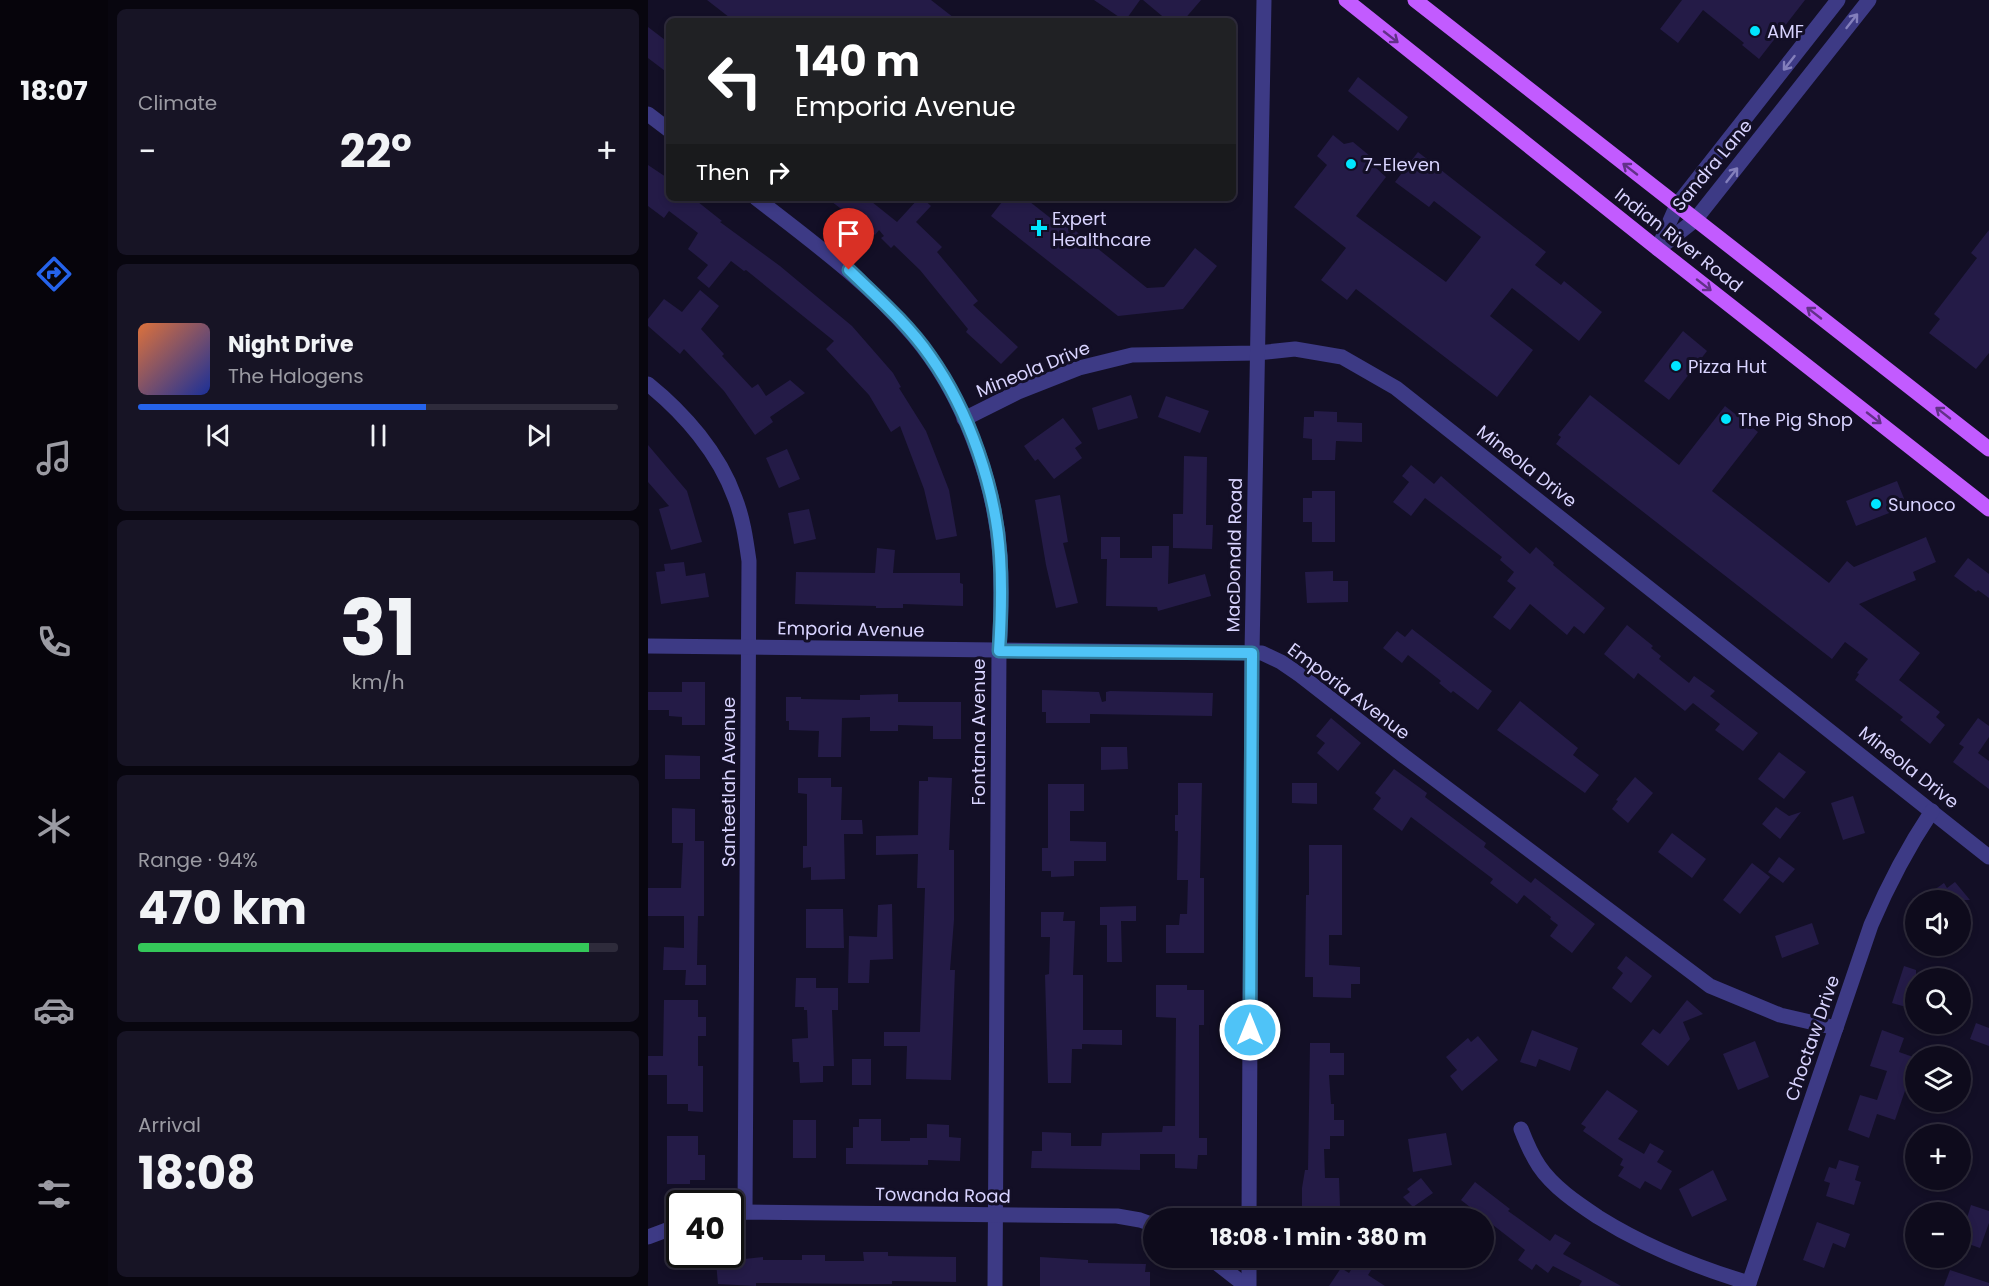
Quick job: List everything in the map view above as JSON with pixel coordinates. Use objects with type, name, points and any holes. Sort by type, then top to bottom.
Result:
[{"type":"main road","name":"Indian River Road","points":[[1346,0],[1989,509]]},
{"type":"main road","name":"Indian River Road","points":[[1415,0],[1989,449]]},
{"type":"street","name":"MacDonald Road","points":[[1249,1208],[1252,653],[1264,0]]},
{"type":"street","name":"Sandra Lane","points":[[1658,249],[1677,205],[1838,0]]},
{"type":"street","name":"Sandra Lane","points":[[1658,249],[1695,220],[1869,0]]},
{"type":"street","points":[[648,114],[666,128]]},
{"type":"street","name":"Fontana Avenue","points":[[760,201],[849,270],[913,335],[941,374],[964,419],[981,460],[990,491],[1000,555],[1001,619],[995,1286]]},
{"type":"street","name":"Mineola Drive","points":[[964,419],[1018,392],[1079,368],[1132,356],[1257,353],[1295,349],[1342,357],[1396,388],[1989,857]]},
{"type":"street","name":"Santeetlah Avenue","points":[[648,384],[689,422],[724,474],[735,496],[744,525],[749,561],[738,1190]]},
{"type":"street","name":"Emporia Avenue","points":[[648,646],[1262,653],[1300,675],[1710,986],[1780,1015],[1836,1028]]},
{"type":"street","name":"Choctaw Drive","points":[[1749,1285],[1871,925],[1887,889],[1932,811]]},
{"type":"street","points":[[1521,1129],[1530,1152],[1540,1168],[1581,1206],[1623,1232],[1666,1254],[1749,1285]]},
{"type":"street","name":"Towanda Road","points":[[744,1213],[1117,1216],[1143,1221]]},
{"type":"street","points":[[648,1237],[666,1230]]},
{"type":"street","points":[[1223,1268],[1247,1286]]},
{"type":"street","points":[[1247,1286],[1248,1268]]},
{"type":"building","points":[[707,0],[931,0],[954,18],[730,18]]},
{"type":"building","points":[[1094,0],[1140,0],[1127,18],[1121,18]]},
{"type":"building","points":[[1143,0],[1201,0],[1186,18],[1164,18]]},
{"type":"building","name":"AMF","points":[[1682,0],[1805,0],[1759,59],[1742,45],[1744,43],[1703,10],[1678,43],[1660,29]]},
{"type":"building","points":[[648,27],[666,41],[666,72],[648,58]]},
{"type":"building","name":"7-Eleven","points":[[1358,77],[1408,117],[1398,131],[1348,91]]},
{"type":"building","points":[[1333,135],[1344,144],[1353,142],[1376,161],[1376,168],[1386,177],[1356,216],[1446,282],[1481,237],[1434,201],[1429,207],[1395,182],[1418,152],[1546,252],[1535,265],[1561,285],[1564,281],[1602,312],[1579,341],[1512,288],[1490,316],[1533,350],[1497,397],[1356,289],[1347,300],[1321,280],[1346,248],[1294,207],[1327,165],[1317,156]]},
{"type":"building","points":[[648,165],[666,177],[666,201],[697,201],[852,326],[893,373],[901,387],[899,388],[926,431],[949,490],[957,536],[936,540],[924,489],[900,426],[891,432],[869,395],[826,349],[834,341],[746,270],[744,271],[731,261],[709,288],[697,278],[708,265],[688,249],[698,233],[669,211],[664,218],[648,206]]},
{"type":"building","points":[[831,201],[871,201],[897,222],[916,201],[925,201],[931,206],[916,222],[942,247],[937,252],[978,301],[973,305],[1018,347],[1001,364],[966,332],[968,329],[920,270],[894,245],[891,248],[881,238],[884,236],[879,230],[875,235]]},
{"type":"building","points":[[1003,201],[1029,201],[1053,220],[1057,216],[1147,288],[1164,287],[1195,248],[1217,266],[1183,309],[1118,316],[991,216]]},
{"type":"building","points":[[1989,230],[1989,353],[1976,369],[1929,333],[1940,319],[1934,314],[1977,258],[1971,253]]},
{"type":"building","points":[[700,290],[719,306],[701,329],[752,388],[758,384],[766,396],[790,380],[805,393],[770,417],[773,422],[755,435],[724,391],[684,349],[680,354],[648,326],[648,319],[664,299],[682,312]]},
{"type":"building","name":"Pizza Hut","points":[[1683,331],[1707,351],[1669,400],[1644,381]]},
{"type":"building","points":[[1131,395],[1138,418],[1098,430],[1092,408]]},
{"type":"building","points":[[1590,395],[1679,465],[1725,406],[1758,432],[1712,491],[1829,583],[1847,561],[1854,567],[1926,537],[1936,562],[1913,572],[1916,580],[1859,604],[1920,653],[1899,680],[1940,712],[1936,717],[1945,725],[1930,744],[1900,720],[1903,717],[1855,680],[1859,674],[1857,673],[1868,659],[1845,642],[1832,659],[1556,444],[1561,437],[1558,435]]},
{"type":"building","points":[[1166,396],[1209,411],[1200,433],[1158,417]]},
{"type":"building","points":[[1314,411],[1337,412],[1337,422],[1362,423],[1362,442],[1336,441],[1335,460],[1312,460],[1312,439],[1303,438],[1304,417],[1314,417]]},
{"type":"building","points":[[1063,418],[1082,443],[1075,448],[1082,458],[1054,479],[1038,459],[1035,461],[1024,446]]},
{"type":"building","points":[[648,445],[687,491],[702,542],[671,550],[659,509],[669,506],[648,482]]},
{"type":"building","points":[[787,449],[800,479],[779,488],[766,458]]},
{"type":"building","points":[[1184,456],[1207,457],[1206,525],[1213,525],[1212,549],[1173,548],[1173,514],[1183,514]]},
{"type":"building","points":[[1411,465],[1434,484],[1441,476],[1530,554],[1536,547],[1554,563],[1553,565],[1605,608],[1584,634],[1574,626],[1567,635],[1530,604],[1510,630],[1493,617],[1516,588],[1507,581],[1514,572],[1500,560],[1502,557],[1425,498],[1411,516],[1393,502],[1409,482],[1402,476]]},
{"type":"building","name":"Sunoco","points":[[1897,481],[1907,506],[1856,526],[1846,501]]},
{"type":"building","points":[[1312,491],[1335,491],[1335,542],[1312,542],[1312,522],[1303,522],[1303,498],[1312,498]]},
{"type":"building","points":[[1060,495],[1068,542],[1063,543],[1078,603],[1056,608],[1035,500]]},
{"type":"building","points":[[809,509],[816,539],[794,544],[788,513]]},
{"type":"building","points":[[1101,537],[1120,537],[1120,558],[1152,558],[1152,546],[1169,546],[1168,584],[1205,574],[1211,596],[1158,611],[1157,607],[1106,606],[1107,559],[1101,559]]},
{"type":"building","points":[[877,548],[895,550],[893,573],[960,573],[960,583],[963,584],[963,606],[903,604],[903,608],[876,608],[876,606],[795,604],[796,572],[875,573]]},
{"type":"building","points":[[1968,558],[1989,574],[1989,598],[1978,590],[1976,592],[1954,576]]},
{"type":"building","points":[[684,562],[686,576],[705,573],[709,597],[661,604],[656,572],[665,571],[664,564]]},
{"type":"building","points":[[1333,571],[1333,581],[1348,581],[1348,602],[1307,603],[1305,572]]},
{"type":"building","points":[[1627,625],[1653,646],[1651,648],[1661,656],[1659,659],[1689,683],[1694,676],[1715,691],[1710,696],[1758,733],[1743,751],[1715,730],[1720,724],[1693,703],[1685,711],[1638,673],[1634,679],[1604,654]]},
{"type":"building","points":[[1412,629],[1492,691],[1478,710],[1453,691],[1451,693],[1439,683],[1441,681],[1408,655],[1402,663],[1383,648],[1397,631],[1405,637]]},
{"type":"building","points":[[682,682],[705,682],[705,725],[682,725],[682,717],[669,716],[669,710],[648,710],[648,692],[682,692]]},
{"type":"building","points":[[1042,690],[1099,692],[1102,702],[1106,701],[1106,692],[1110,691],[1213,693],[1212,716],[1090,714],[1090,723],[1046,723],[1046,712],[1042,712]]},
{"type":"building","points":[[898,694],[898,702],[961,702],[961,739],[933,739],[933,726],[898,725],[898,731],[870,731],[870,717],[842,718],[841,757],[818,757],[819,731],[789,730],[789,721],[786,721],[786,697],[860,700],[860,695]]},
{"type":"building","points":[[1520,701],[1578,748],[1573,755],[1599,775],[1585,793],[1497,730]]},
{"type":"building","points":[[1331,718],[1361,743],[1338,771],[1317,753],[1325,743],[1316,736]]},
{"type":"building","points":[[1978,718],[1989,726],[1989,737],[1978,753],[1989,761],[1989,789],[1953,762],[1964,747],[1959,744]]},
{"type":"building","points":[[1101,747],[1127,747],[1128,769],[1101,770]]},
{"type":"building","points":[[1779,752],[1806,772],[1784,799],[1758,779]]},
{"type":"building","points":[[665,755],[700,756],[700,779],[665,779]]},
{"type":"building","points":[[1394,769],[1427,793],[1425,797],[1486,843],[1484,847],[1531,883],[1535,878],[1595,924],[1572,953],[1550,936],[1558,925],[1524,895],[1517,904],[1490,883],[1493,879],[1411,817],[1402,831],[1373,809],[1381,798],[1375,793]]},
{"type":"building","points":[[928,777],[952,778],[949,850],[954,850],[954,920],[950,970],[955,970],[951,1080],[906,1079],[907,1046],[884,1046],[884,1032],[920,1032],[925,888],[917,888],[918,854],[876,855],[876,836],[918,835],[919,781],[928,781]]},
{"type":"building","points":[[1635,777],[1653,793],[1628,823],[1612,809],[1618,801],[1616,800]]},
{"type":"building","points":[[798,778],[831,778],[831,787],[842,787],[841,820],[862,820],[863,834],[844,834],[845,879],[811,880],[811,867],[803,868],[803,846],[807,846],[807,794],[798,793]]},
{"type":"building","points":[[1178,783],[1202,783],[1200,878],[1204,878],[1204,953],[1166,953],[1166,925],[1179,925],[1180,914],[1187,914],[1188,880],[1177,880],[1178,831],[1175,831],[1175,815],[1178,815]]},
{"type":"building","points":[[1292,783],[1317,783],[1317,804],[1292,803]]},
{"type":"building","points":[[1048,784],[1084,784],[1084,811],[1070,811],[1070,841],[1106,842],[1106,861],[1074,861],[1074,876],[1051,877],[1051,871],[1042,871],[1042,848],[1048,848]]},
{"type":"building","points":[[1853,796],[1865,833],[1843,840],[1831,803]]},
{"type":"building","points":[[1776,807],[1789,816],[1801,812],[1780,839],[1762,824]]},
{"type":"building","points":[[672,808],[695,809],[695,841],[704,841],[704,916],[698,916],[697,965],[706,965],[706,985],[685,985],[686,970],[663,970],[664,947],[684,948],[684,916],[648,916],[648,888],[681,888],[683,843],[672,843]]},
{"type":"building","points":[[1672,833],[1706,859],[1692,878],[1658,852]]},
{"type":"building","points":[[1309,845],[1342,845],[1342,935],[1329,935],[1329,965],[1360,967],[1360,984],[1351,984],[1351,998],[1313,997],[1313,977],[1305,977]]},
{"type":"building","points":[[1779,857],[1795,869],[1783,883],[1768,872]]},
{"type":"building","points":[[1752,863],[1770,877],[1740,914],[1723,900]]},
{"type":"building","points":[[1955,882],[1962,890],[1934,890],[1944,883],[1947,888]]},
{"type":"building","points":[[892,904],[893,959],[870,960],[869,983],[848,983],[849,936],[877,937],[878,905]]},
{"type":"building","points":[[1136,906],[1136,921],[1121,921],[1122,962],[1107,962],[1107,925],[1100,925],[1100,907]]},
{"type":"building","points":[[806,909],[843,909],[844,948],[806,948]]},
{"type":"building","points":[[1041,912],[1064,912],[1063,921],[1075,921],[1073,975],[1083,975],[1083,1030],[1122,1030],[1122,1045],[1082,1044],[1082,1049],[1072,1049],[1071,1083],[1048,1083],[1045,975],[1049,974],[1050,937],[1041,937]]},
{"type":"building","points":[[1812,923],[1819,944],[1782,958],[1775,936]]},
{"type":"building","points":[[1626,956],[1652,976],[1631,1003],[1612,988],[1623,973],[1617,968]]},
{"type":"building","points":[[1904,966],[1910,968],[1905,968],[1905,1007],[1892,1003]]},
{"type":"building","points":[[796,978],[816,978],[816,988],[838,988],[838,1010],[832,1010],[834,1066],[823,1066],[823,1082],[800,1083],[799,1062],[793,1062],[792,1039],[808,1038],[807,1010],[804,1010],[804,1007],[795,1007]]},
{"type":"building","points":[[1156,985],[1187,985],[1187,990],[1204,990],[1204,1025],[1199,1025],[1199,1138],[1207,1138],[1207,1155],[1198,1155],[1197,1169],[1175,1168],[1175,1154],[1140,1154],[1140,1170],[1031,1168],[1032,1151],[1042,1151],[1042,1132],[1071,1133],[1071,1146],[1101,1146],[1102,1133],[1162,1132],[1163,1126],[1175,1126],[1176,1018],[1156,1017]]},
{"type":"building","points":[[664,1000],[698,1000],[698,1017],[706,1017],[706,1036],[698,1036],[698,1066],[703,1066],[703,1112],[688,1111],[688,1104],[667,1104],[667,1075],[648,1075],[648,1056],[663,1056]]},
{"type":"building","points":[[1687,1000],[1703,1014],[1683,1022],[1690,1039],[1668,1066],[1641,1044],[1653,1029],[1660,1034]]},
{"type":"building","points":[[1976,1023],[1989,1028],[1989,1046],[1970,1039]]},
{"type":"building","points":[[1532,1030],[1578,1048],[1570,1071],[1539,1059],[1536,1067],[1520,1062]]},
{"type":"building","points":[[1882,1030],[1904,1038],[1899,1052],[1905,1054],[1905,1091],[1895,1120],[1877,1114],[1869,1138],[1848,1130],[1860,1095],[1877,1100],[1887,1071],[1870,1066]]},
{"type":"building","points":[[1478,1036],[1498,1060],[1462,1091],[1450,1076],[1457,1070],[1446,1057],[1468,1038],[1471,1042]]},
{"type":"building","points":[[1755,1041],[1769,1077],[1738,1090],[1723,1054]]},
{"type":"building","points":[[1310,1043],[1330,1043],[1330,1053],[1344,1053],[1344,1075],[1329,1075],[1334,1120],[1344,1120],[1344,1136],[1330,1136],[1330,1149],[1324,1149],[1325,1178],[1339,1178],[1340,1206],[1302,1208],[1302,1188],[1305,1170],[1308,1170]]},
{"type":"building","points":[[852,1059],[871,1059],[871,1085],[852,1085]]},
{"type":"building","points":[[1607,1090],[1638,1111],[1618,1139],[1644,1154],[1650,1143],[1664,1151],[1657,1162],[1672,1171],[1661,1190],[1645,1181],[1640,1189],[1618,1176],[1624,1167],[1620,1165],[1623,1159],[1583,1131],[1586,1127],[1581,1124]]},
{"type":"building","points":[[859,1119],[881,1119],[881,1141],[910,1141],[910,1138],[927,1138],[927,1124],[949,1125],[949,1137],[961,1138],[960,1161],[928,1160],[928,1165],[846,1164],[846,1148],[853,1148],[853,1127],[859,1127]]},
{"type":"building","points":[[793,1120],[816,1120],[816,1158],[793,1158]]},
{"type":"building","points":[[1446,1133],[1452,1165],[1413,1172],[1408,1139]]},
{"type":"building","points":[[667,1136],[698,1136],[698,1155],[705,1155],[705,1180],[690,1180],[690,1184],[667,1184]]},
{"type":"building","points":[[1839,1160],[1859,1166],[1855,1180],[1861,1182],[1854,1205],[1826,1196],[1830,1183],[1824,1181],[1829,1167],[1836,1169]]},
{"type":"building","points":[[1713,1170],[1727,1200],[1692,1217],[1679,1189]]},
{"type":"building","points":[[1421,1178],[1433,1193],[1413,1207],[1403,1197],[1410,1192],[1407,1189]]},
{"type":"building","points":[[1475,1182],[1510,1209],[1508,1211],[1550,1241],[1555,1234],[1571,1243],[1563,1254],[1621,1286],[1579,1286],[1582,1281],[1553,1266],[1548,1273],[1536,1264],[1532,1270],[1518,1260],[1525,1250],[1494,1226],[1494,1208],[1471,1208],[1461,1200]]},
{"type":"building","points":[[1971,1205],[1989,1211],[1989,1223],[1980,1248],[1971,1245]]},
{"type":"building","points":[[1817,1222],[1850,1234],[1845,1248],[1833,1243],[1824,1268],[1803,1260]]},
{"type":"building","points":[[863,1252],[888,1252],[888,1256],[956,1257],[956,1282],[756,1283],[756,1286],[718,1284],[717,1268],[744,1268],[744,1259],[763,1257],[763,1260],[802,1260],[802,1255],[825,1255],[825,1261],[864,1261]]},
{"type":"building","points":[[1040,1257],[1088,1260],[1088,1263],[1143,1264],[1145,1272],[1150,1272],[1150,1286],[1040,1286]]},
{"type":"building","points":[[1341,1268],[1349,1273],[1352,1268],[1372,1268],[1368,1275],[1385,1286],[1329,1286]]},
{"type":"building","points":[[1950,1270],[1989,1283],[1989,1286],[1944,1286]]},
{"type":"place","name":"AMF","points":[[1755,31]]},
{"type":"place","name":"7-Eleven","points":[[1351,164]]},
{"type":"place","name":"Expert Healthcare","points":[[1039,228]]},
{"type":"place","name":"Pizza Hut","points":[[1676,366]]},
{"type":"place","name":"The Pig Shop","points":[[1726,419]]},
{"type":"place","name":"Sunoco","points":[[1876,504]]},
{"type":"route","points":[[849,270],[877,296],[930,356],[947,383],[981,460],[990,491],[1000,555],[999,651],[1252,653],[1250,1030]]}]
